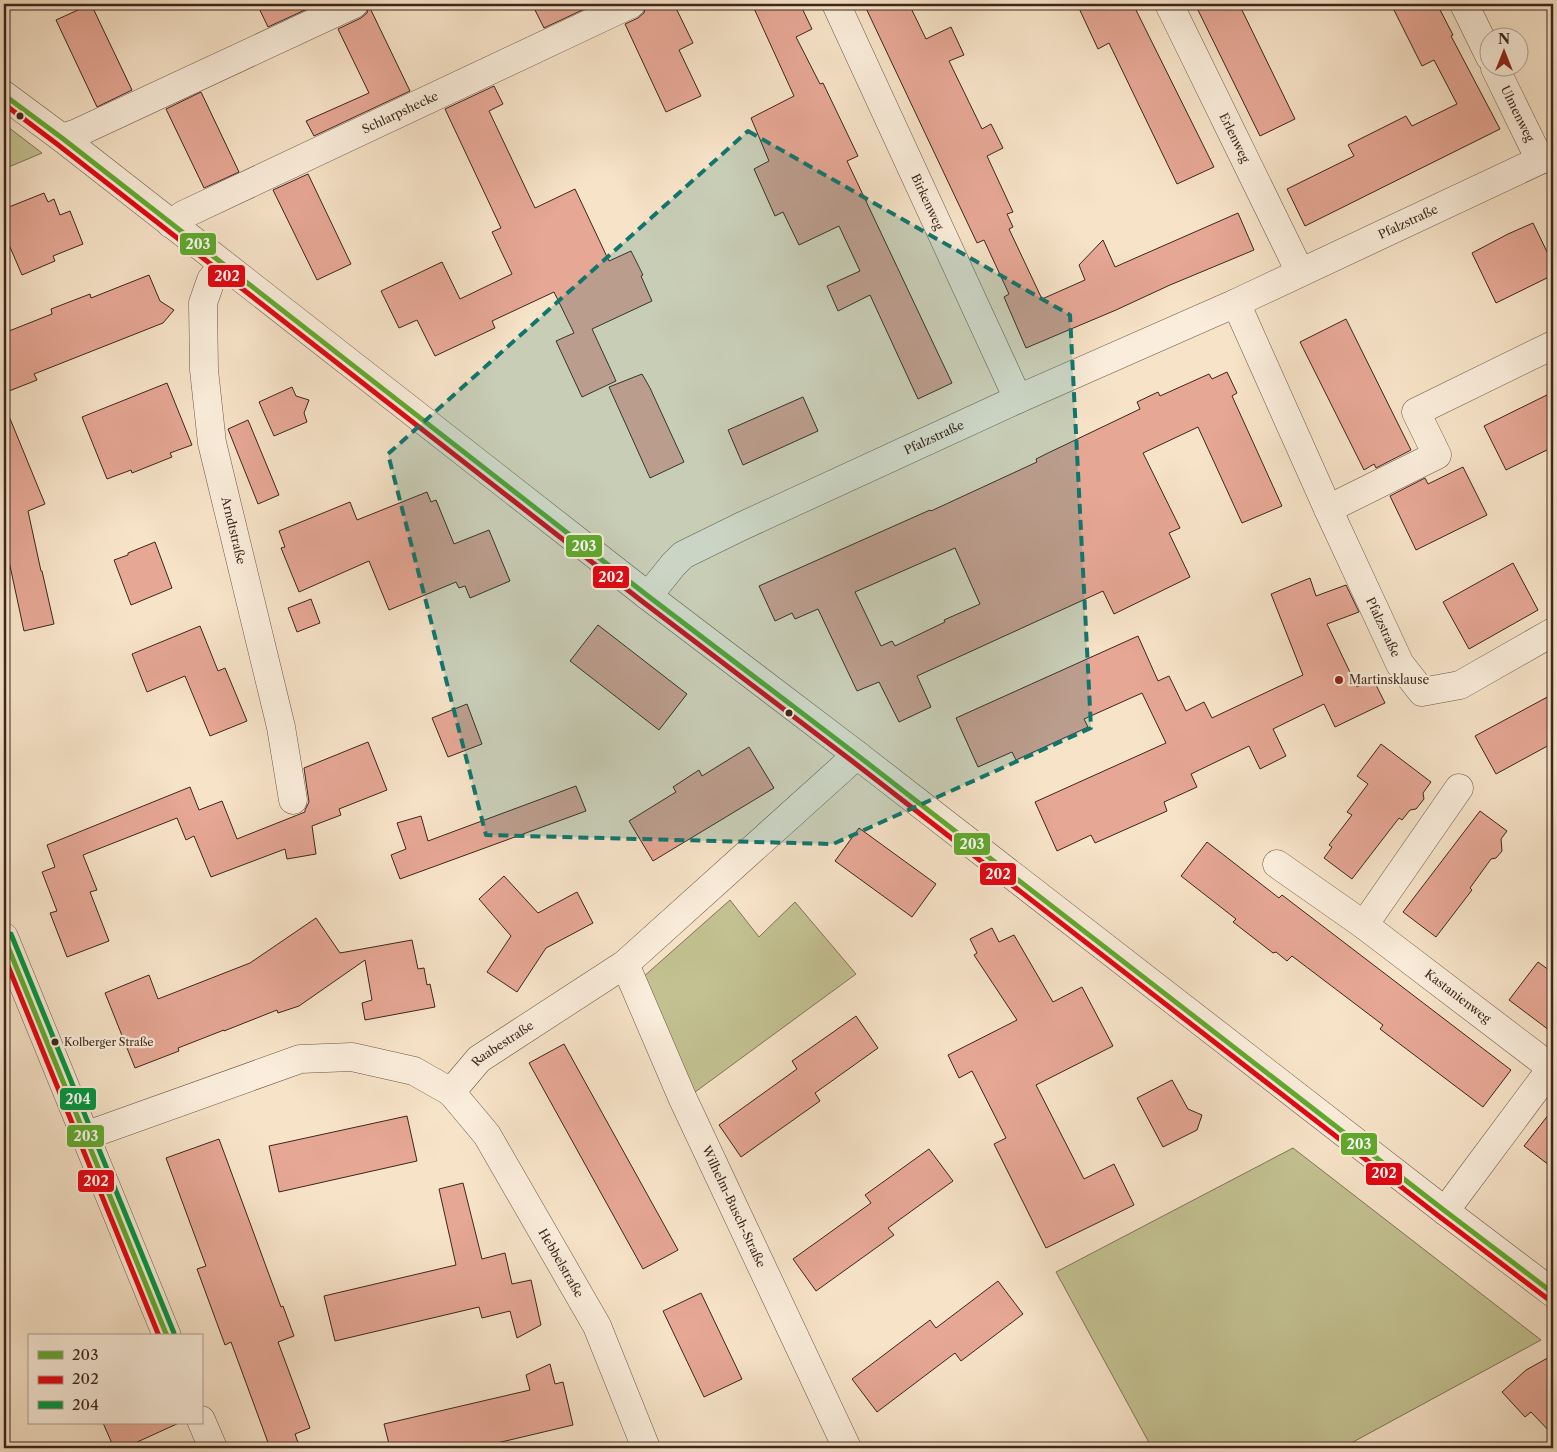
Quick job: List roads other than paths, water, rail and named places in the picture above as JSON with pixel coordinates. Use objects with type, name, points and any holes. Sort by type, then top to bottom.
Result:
[{"type":"street","points":[[62,138],[77,133],[354,4]]},
{"type":"street","name":"Schlarpshecke","points":[[171,224],[183,215],[631,4]]},
{"type":"street","name":"Birkenweg","points":[[836,4],[1018,399]]},
{"type":"street","name":"Erlenweg","points":[[1169,4],[1300,272]]},
{"type":"street","points":[[1464,4],[1480,36]]},
{"type":"street","name":"Ulmenweg","points":[[1501,78],[1547,157]]},
{"type":"street","points":[[4,95],[62,138],[648,596],[857,755],[1445,1211],[1553,1292]]},
{"type":"street","name":"Pfalzstraße","points":[[648,596],[683,555],[740,527],[1018,399],[1236,303],[1547,157]]},
{"type":"street","name":"Arndtstraße","points":[[223,264],[212,280],[203,303],[204,370],[212,443],[280,727],[293,800]]},
{"type":"street","name":"Pfalzstraße","points":[[1236,303],[1400,664],[1422,692],[1460,684],[1553,632]]},
{"type":"street","points":[[1328,508],[1437,455],[1416,412],[1553,345]]},
{"type":"street","name":"Raabestraße","points":[[451,1092],[478,1060],[625,964],[857,755]]},
{"type":"street","points":[[1364,925],[1459,788]]},
{"type":"street","name":"Kastanienweg","points":[[1278,864],[1364,925],[1553,1067],[1445,1211]]},
{"type":"street","points":[[4,937],[166,1334]]},
{"type":"street","name":"Wilhelm-Busch-Straße","points":[[625,964],[682,1097],[847,1448]]},
{"type":"street","points":[[85,1136],[300,1059],[352,1057],[414,1072],[451,1092]]},
{"type":"street","name":"Hebbelstraße","points":[[451,1092],[487,1135],[597,1326],[646,1448]]},
{"type":"street","points":[[202,1422],[213,1448]]},
{"type":"place","name":"Martinsklause","points":[[1339,680]]},
{"type":"place","name":"Kolberger Straße","points":[[55,1042]]}]
